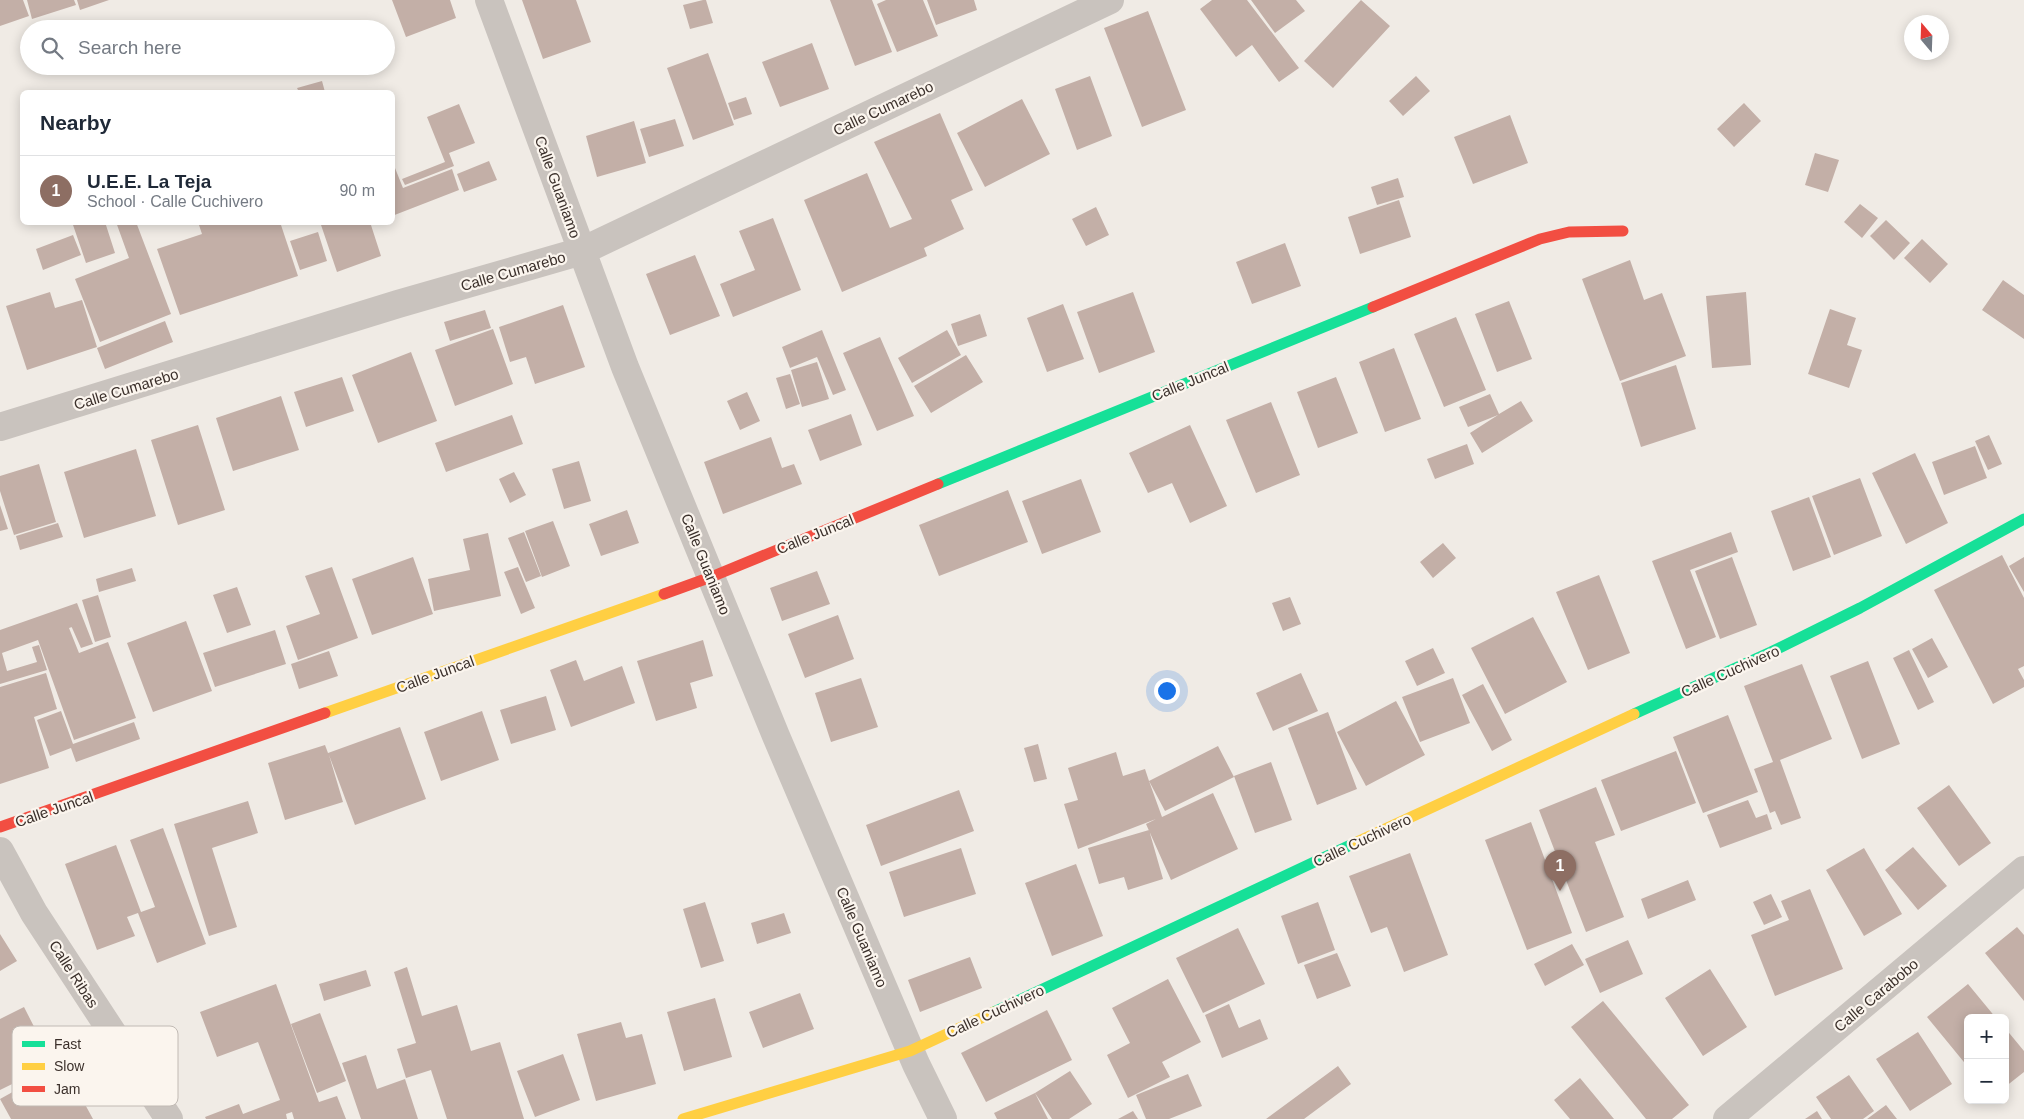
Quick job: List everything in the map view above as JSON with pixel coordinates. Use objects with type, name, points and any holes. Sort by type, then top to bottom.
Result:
[{"type":"street","name":"Calle Guaniamo","points":[[489,0],[625,367],[776,736],[910,1051],[943,1119]]},
{"type":"street","name":"Calle Cumarebo","points":[[0,427],[398,304],[582,251],[1110,0]]},
{"type":"street","name":"Calle Juncal","points":[[0,828],[711,577],[1540,239],[1569,232],[1623,231]]},
{"type":"street","name":"Calle Cuchivero","points":[[683,1119],[910,1051],[1771,652],[1860,608],[2024,519]]},
{"type":"street","name":"Calle Ribas","points":[[0,851],[34,912],[108,1026]]},
{"type":"street","name":"Calle Carabobo","points":[[1728,1119],[2024,870]]},
{"type":"street","name":"Calle Ribas","points":[[161,1106],[169,1119]]},
{"type":"building","points":[[0,0],[23,0],[29,16],[0,26]]},
{"type":"building","points":[[27,0],[74,0],[76,5],[32,19]]},
{"type":"building","points":[[77,0],[109,0],[80,10]]},
{"type":"building","points":[[392,0],[450,0],[456,18],[406,37]]},
{"type":"building","points":[[522,0],[576,0],[591,42],[543,59]]},
{"type":"building","points":[[706,0],[713,23],[690,29],[683,5]]},
{"type":"building","points":[[830,0],[872,0],[892,52],[855,66]]},
{"type":"building","points":[[886,0],[923,0],[938,36],[897,52],[877,4]]},
{"type":"building","points":[[927,0],[974,0],[977,10],[936,25]]},
{"type":"building","points":[[1212,0],[1247,0],[1299,68],[1279,82],[1252,45],[1236,57],[1200,9]]},
{"type":"building","points":[[1251,0],[1296,0],[1305,11],[1275,33]]},
{"type":"building","points":[[1361,0],[1390,26],[1333,88],[1304,61]]},
{"type":"building","points":[[1148,11],[1186,110],[1142,127],[1104,28]]},
{"type":"building","points":[[812,43],[829,89],[780,107],[762,62]]},
{"type":"building","points":[[708,53],[734,125],[693,140],[667,68]]},
{"type":"building","points":[[1090,76],[1112,136],[1077,150],[1055,89]]},
{"type":"building","points":[[1416,76],[1430,91],[1403,116],[1389,101]]},
{"type":"building","points":[[322,81],[324,90],[298,90],[297,88]]},
{"type":"building","points":[[746,97],[752,114],[734,120],[728,103]]},
{"type":"building","points":[[1022,99],[1050,154],[985,187],[957,133]]},
{"type":"building","points":[[1744,103],[1761,121],[1734,147],[1717,129]]},
{"type":"building","points":[[459,104],[475,143],[449,153],[454,166],[405,185],[402,179],[445,162],[427,117]]},
{"type":"building","points":[[940,113],[973,190],[951,200],[964,229],[924,248],[927,256],[842,292],[804,200],[867,173],[890,228],[912,219],[874,142]]},
{"type":"building","points":[[1510,115],[1528,163],[1473,184],[1454,137]]},
{"type":"building","points":[[675,119],[684,146],[649,157],[640,129]]},
{"type":"building","points":[[634,121],[646,163],[597,177],[586,136]]},
{"type":"building","points":[[1815,153],[1839,160],[1828,192],[1805,185]]},
{"type":"building","points":[[489,161],[497,180],[464,192],[457,174]]},
{"type":"building","points":[[395,168],[403,188],[452,169],[459,190],[395,215]]},
{"type":"building","points":[[1398,178],[1404,197],[1377,205],[1371,187]]},
{"type":"building","points":[[1399,200],[1411,237],[1360,254],[1348,217]]},
{"type":"building","points":[[1860,204],[1878,218],[1862,238],[1844,222]]},
{"type":"building","points":[[1096,207],[1109,235],[1086,246],[1072,219]]},
{"type":"building","points":[[773,218],[801,290],[733,317],[720,284],[755,270],[739,231]]},
{"type":"building","points":[[1886,220],[1910,243],[1894,260],[1870,236]]},
{"type":"building","points":[[73,225],[106,225],[115,253],[86,263]]},
{"type":"building","points":[[117,225],[137,225],[171,314],[100,342],[75,279],[129,258]]},
{"type":"building","points":[[199,225],[281,225],[298,276],[180,315],[157,249],[202,234]]},
{"type":"building","points":[[321,225],[371,225],[381,256],[337,272]]},
{"type":"building","points":[[318,232],[327,261],[300,270],[290,241]]},
{"type":"building","points":[[73,235],[81,255],[43,270],[36,249]]},
{"type":"building","points":[[1922,239],[1948,264],[1930,283],[1904,258]]},
{"type":"building","points":[[1285,243],[1301,286],[1252,304],[1236,262]]},
{"type":"building","points":[[695,255],[720,316],[670,335],[646,274]]},
{"type":"building","points":[[1630,260],[1644,300],[1662,293],[1686,356],[1620,381],[1582,279]]},
{"type":"building","points":[[2003,280],[2024,295],[2024,339],[1982,310]]},
{"type":"building","points":[[50,292],[55,308],[82,300],[97,347],[27,370],[6,306]]},
{"type":"building","points":[[1133,292],[1155,352],[1099,373],[1077,312]]},
{"type":"building","points":[[1746,292],[1751,365],[1712,368],[1706,296]]},
{"type":"building","points":[[1509,301],[1532,359],[1497,372],[1475,314]]},
{"type":"building","points":[[1063,304],[1084,359],[1047,372],[1027,318]]},
{"type":"building","points":[[563,305],[585,367],[535,384],[526,357],[510,362],[499,327]]},
{"type":"building","points":[[1830,309],[1856,318],[1847,345],[1862,350],[1849,388],[1808,374]]},
{"type":"building","points":[[485,310],[491,328],[450,341],[444,322]]},
{"type":"building","points":[[980,314],[987,336],[958,346],[951,324]]},
{"type":"building","points":[[1456,317],[1486,390],[1444,407],[1414,334]]},
{"type":"building","points":[[165,321],[173,342],[105,369],[97,348]]},
{"type":"building","points":[[493,329],[513,384],[455,406],[435,350]]},
{"type":"building","points":[[822,330],[846,390],[833,395],[817,357],[790,368],[782,347]]},
{"type":"building","points":[[947,330],[961,355],[912,383],[898,358]]},
{"type":"building","points":[[880,337],[914,416],[877,431],[843,353]]},
{"type":"building","points":[[1394,348],[1421,419],[1385,432],[1359,362]]},
{"type":"building","points":[[411,352],[437,421],[378,443],[352,375]]},
{"type":"building","points":[[966,355],[983,382],[931,413],[914,386]]},
{"type":"building","points":[[817,362],[829,399],[802,407],[791,370]]},
{"type":"building","points":[[1676,365],[1696,429],[1641,447],[1621,383]]},
{"type":"building","points":[[790,374],[800,404],[786,409],[776,378]]},
{"type":"building","points":[[342,377],[354,411],[306,427],[294,392]]},
{"type":"building","points":[[1336,377],[1358,433],[1318,448],[1297,392]]},
{"type":"building","points":[[747,392],[760,421],[740,430],[727,401]]},
{"type":"building","points":[[1490,394],[1499,414],[1521,401],[1533,421],[1482,453],[1470,433],[1498,415],[1468,427],[1459,407]]},
{"type":"building","points":[[281,396],[299,450],[233,471],[216,418]]},
{"type":"building","points":[[1271,402],[1300,475],[1256,493],[1226,420]]},
{"type":"building","points":[[851,414],[862,445],[820,461],[808,430]]},
{"type":"building","points":[[512,415],[523,444],[446,472],[435,443]]},
{"type":"building","points":[[198,425],[225,510],[178,525],[151,440]]},
{"type":"building","points":[[1190,425],[1227,506],[1190,523],[1172,483],[1148,493],[1129,453]]},
{"type":"building","points":[[1989,435],[2002,464],[1988,470],[1975,441]]},
{"type":"building","points":[[771,437],[782,468],[794,464],[802,484],[723,514],[704,462]]},
{"type":"building","points":[[1467,444],[1474,464],[1435,479],[1427,459]]},
{"type":"building","points":[[1975,446],[1987,478],[1944,495],[1932,462]]},
{"type":"building","points":[[136,449],[156,516],[84,538],[64,472]]},
{"type":"building","points":[[1915,453],[1948,523],[1906,544],[1872,473]]},
{"type":"building","points":[[579,461],[591,501],[564,509],[552,469]]},
{"type":"building","points":[[39,464],[56,522],[14,535],[0,491],[0,476]]},
{"type":"building","points":[[514,472],[526,495],[510,503],[499,479]]},
{"type":"building","points":[[1860,478],[1882,536],[1834,555],[1812,496]]},
{"type":"building","points":[[1081,479],[1101,532],[1042,554],[1022,501]]},
{"type":"building","points":[[1008,490],[1028,542],[939,576],[919,525]]},
{"type":"building","points":[[1809,497],[1831,557],[1793,571],[1771,511]]},
{"type":"building","points":[[0,505],[8,529],[0,531]]},
{"type":"building","points":[[627,510],[639,543],[601,556],[589,524]]},
{"type":"building","points":[[553,521],[570,566],[542,577],[525,531]]},
{"type":"building","points":[[58,523],[63,537],[20,550],[16,536]]},
{"type":"building","points":[[524,532],[541,576],[526,582],[508,538]]},
{"type":"building","points":[[1731,532],[1738,552],[1690,570],[1716,637],[1686,649],[1652,561]]},
{"type":"building","points":[[488,533],[501,596],[434,611],[428,579],[470,570],[463,539]]},
{"type":"building","points":[[1443,543],[1456,558],[1433,578],[1420,562]]},
{"type":"building","points":[[2002,555],[2024,598],[2024,666],[2018,669],[2024,680],[2024,687],[1993,704],[1934,590]]},
{"type":"building","points":[[413,557],[433,614],[372,635],[352,579]]},
{"type":"building","points":[[1732,557],[1757,625],[1720,639],[1695,571]]},
{"type":"building","points":[[2024,557],[2024,592],[2009,566]]},
{"type":"building","points":[[332,567],[358,638],[298,660],[286,626],[320,614],[305,576]]},
{"type":"building","points":[[518,567],[535,608],[521,614],[504,572]]},
{"type":"building","points":[[132,568],[136,581],[99,592],[96,579]]},
{"type":"building","points":[[817,571],[830,604],[782,621],[770,588]]},
{"type":"building","points":[[1599,575],[1630,653],[1588,670],[1556,592]]},
{"type":"building","points":[[237,587],[251,625],[227,633],[213,595]]},
{"type":"building","points":[[98,595],[111,637],[95,642],[82,600]]},
{"type":"building","points":[[1290,597],[1301,624],[1283,631],[1272,603]]},
{"type":"building","points":[[77,603],[93,644],[81,648],[72,627],[69,628],[79,653],[108,642],[136,718],[74,740],[38,640],[2,653],[7,671],[37,662],[32,647],[39,645],[47,670],[0,684],[0,630]]},
{"type":"building","points":[[838,615],[854,659],[805,678],[788,634]]},
{"type":"building","points":[[1533,617],[1567,682],[1505,714],[1471,648]]},
{"type":"building","points":[[186,621],[212,691],[153,712],[127,643]]},
{"type":"building","points":[[275,630],[286,664],[215,687],[203,653]]},
{"type":"building","points":[[1932,638],[1948,667],[1928,678],[1912,649]]},
{"type":"building","points":[[703,640],[713,676],[690,683],[697,708],[656,721],[637,661]]},
{"type":"building","points":[[1433,648],[1445,673],[1417,686],[1405,661]]},
{"type":"building","points":[[1909,650],[1934,702],[1918,710],[1893,658]]},
{"type":"building","points":[[329,651],[338,676],[299,689],[291,664]]},
{"type":"building","points":[[576,660],[584,681],[622,666],[635,703],[571,727],[550,670]]},
{"type":"building","points":[[1868,661],[1900,744],[1862,759],[1830,676]]},
{"type":"building","points":[[1802,664],[1832,739],[1780,760],[1801,818],[1781,825],[1775,811],[1770,813],[1754,769],[1773,762],[1744,686]]},
{"type":"building","points":[[46,673],[57,709],[34,717],[49,768],[0,784],[0,687]]},
{"type":"building","points":[[1301,673],[1318,711],[1273,731],[1256,693]]},
{"type":"building","points":[[861,678],[878,727],[831,742],[815,693]]},
{"type":"building","points":[[1453,678],[1470,723],[1420,742],[1402,697]]},
{"type":"building","points":[[1483,684],[1512,740],[1492,751],[1462,695]]},
{"type":"building","points":[[546,696],[556,730],[511,744],[500,710]]},
{"type":"building","points":[[1396,701],[1425,755],[1366,786],[1337,732]]},
{"type":"building","points":[[61,711],[73,744],[134,722],[140,739],[76,762],[71,748],[50,756],[37,720]]},
{"type":"building","points":[[482,711],[499,760],[441,781],[424,732]]},
{"type":"building","points":[[1328,712],[1357,789],[1317,805],[1288,728]]},
{"type":"building","points":[[1728,715],[1758,792],[1703,813],[1673,737]]},
{"type":"building","points":[[400,727],[426,799],[355,825],[329,755],[343,802],[285,820],[268,763],[325,745],[328,753]]},
{"type":"building","points":[[1038,744],[1047,779],[1034,782],[1024,748]]},
{"type":"building","points":[[1218,746],[1234,777],[1165,811],[1149,781]]},
{"type":"building","points":[[1676,751],[1696,803],[1621,831],[1601,780]]},
{"type":"building","points":[[1116,752],[1123,776],[1145,769],[1162,817],[1213,793],[1238,849],[1171,880],[1146,824],[1156,819],[1078,849],[1064,804],[1078,800],[1068,768]]},
{"type":"building","points":[[1271,762],[1292,820],[1255,833],[1234,776]]},
{"type":"building","points":[[1949,785],[1991,843],[1959,866],[1917,808]]},
{"type":"building","points":[[1596,787],[1615,835],[1595,842],[1624,917],[1586,932],[1539,810]]},
{"type":"building","points":[[959,790],[974,831],[881,866],[866,825]]},
{"type":"building","points":[[1748,800],[1756,818],[1767,814],[1772,829],[1720,848],[1707,815]]},
{"type":"building","points":[[248,801],[258,833],[212,848],[237,927],[209,936],[174,824]]},
{"type":"building","points":[[1531,822],[1572,933],[1527,950],[1485,840]]},
{"type":"building","points":[[163,828],[206,944],[157,963],[138,913],[127,917],[135,936],[97,950],[65,864],[116,845],[141,912],[155,907],[130,840]]},
{"type":"building","points":[[1149,830],[1163,879],[1128,890],[1124,877],[1099,884],[1088,848]]},
{"type":"building","points":[[1913,847],[1947,886],[1918,910],[1885,870]]},
{"type":"building","points":[[961,848],[976,894],[904,917],[889,872]]},
{"type":"building","points":[[1864,848],[1902,914],[1864,936],[1826,870]]},
{"type":"building","points":[[1410,853],[1448,955],[1404,972],[1387,927],[1371,933],[1349,876]]},
{"type":"building","points":[[1076,864],[1103,936],[1052,956],[1025,883]]},
{"type":"building","points":[[1688,880],[1696,900],[1648,919],[1641,899]]},
{"type":"building","points":[[1810,889],[1843,969],[1775,996],[1751,935],[1789,920],[1781,901]]},
{"type":"building","points":[[1771,894],[1782,917],[1764,925],[1753,902]]},
{"type":"building","points":[[705,902],[724,961],[701,968],[683,909]]},
{"type":"building","points":[[1318,902],[1335,950],[1298,964],[1281,916]]},
{"type":"building","points":[[784,913],[791,933],[757,944],[751,923]]},
{"type":"building","points":[[2017,927],[2024,935],[2024,1001],[1985,953]]},
{"type":"building","points":[[1238,928],[1265,984],[1203,1013],[1176,958]]},
{"type":"building","points":[[0,934],[17,961],[0,971]]},
{"type":"building","points":[[1628,940],[1643,974],[1600,993],[1585,959]]},
{"type":"building","points":[[1572,944],[1584,965],[1545,986],[1534,964]]},
{"type":"building","points":[[1337,953],[1351,986],[1317,999],[1304,965]]},
{"type":"building","points":[[970,957],[982,988],[920,1012],[908,980]]},
{"type":"building","points":[[407,967],[422,1016],[457,1005],[471,1051],[500,1042],[524,1119],[447,1119],[431,1070],[406,1078],[397,1049],[416,1043],[394,972]]},
{"type":"building","points":[[1710,969],[1747,1027],[1703,1056],[1665,998]]},
{"type":"building","points":[[366,970],[371,986],[324,1001],[319,984]]},
{"type":"building","points":[[1168,979],[1201,1042],[1162,1062],[1170,1077],[1128,1098],[1107,1055],[1130,1043],[1112,1008]]},
{"type":"building","points":[[276,984],[319,1102],[337,1096],[346,1119],[294,1119],[292,1112],[286,1114],[287,1119],[206,1119],[205,1117],[239,1104],[243,1114],[280,1100],[258,1042],[217,1057],[200,1012]]},
{"type":"building","points":[[1968,984],[1993,1014],[1964,1014],[1964,1062],[1927,1017]]},
{"type":"building","points":[[800,993],[814,1029],[763,1048],[749,1012]]},
{"type":"building","points":[[715,998],[732,1057],[684,1071],[667,1012]]},
{"type":"building","points":[[1603,1001],[1689,1105],[1672,1119],[1646,1119],[1571,1027]]},
{"type":"building","points":[[1229,1004],[1239,1028],[1260,1019],[1268,1039],[1222,1058],[1205,1015]]},
{"type":"building","points":[[24,1007],[34,1026],[12,1026],[12,1084],[0,1090],[0,1019]]},
{"type":"building","points":[[1047,1010],[1072,1060],[986,1102],[961,1053]]},
{"type":"building","points":[[320,1013],[346,1081],[317,1093],[291,1024]]},
{"type":"building","points":[[621,1022],[626,1038],[642,1034],[656,1084],[596,1101],[577,1034]]},
{"type":"building","points":[[1918,1032],[1952,1084],[1910,1111],[1876,1059]]},
{"type":"building","points":[[2009,1033],[2024,1051],[2024,1072],[2009,1084]]},
{"type":"building","points":[[563,1054],[580,1100],[535,1117],[517,1071]]},
{"type":"building","points":[[366,1055],[377,1089],[405,1079],[418,1119],[361,1119],[342,1063]]},
{"type":"building","points":[[1338,1066],[1351,1084],[1304,1119],[1266,1119]]},
{"type":"building","points":[[1070,1071],[1092,1104],[1069,1119],[1052,1119],[1035,1093]]},
{"type":"building","points":[[1188,1074],[1202,1106],[1169,1119],[1146,1119],[1136,1095]]},
{"type":"building","points":[[1849,1075],[1874,1111],[1863,1119],[1831,1119],[1816,1097]]},
{"type":"building","points":[[1580,1078],[1614,1119],[1570,1119],[1554,1100]]},
{"type":"building","points":[[12,1092],[12,1106],[86,1106],[93,1119],[11,1119],[0,1099]]},
{"type":"building","points":[[1035,1093],[1048,1119],[997,1119],[994,1113]]},
{"type":"building","points":[[1886,1105],[1897,1119],[1867,1119]]},
{"type":"building","points":[[1133,1111],[1138,1119],[1118,1119]]},
{"type":"building","points":[[1817,1111],[1822,1119],[1805,1119]]},
{"type":"traffic: fast","points":[[938,484],[1373,307]]},
{"type":"traffic: fast","points":[[1634,714],[1771,652],[1860,608],[2024,519]]},
{"type":"traffic: fast","points":[[994,1012],[1357,842]]},
{"type":"traffic: slow","points":[[325,713],[664,594]]},
{"type":"traffic: slow","points":[[1357,842],[1634,714]]},
{"type":"traffic: slow","points":[[683,1119],[910,1051],[994,1012]]},
{"type":"traffic: jam","points":[[1373,307],[1540,239],[1569,232],[1623,231]]},
{"type":"traffic: jam","points":[[664,594],[711,577],[938,484]]},
{"type":"traffic: jam","points":[[0,827],[325,713]]},
{"type":"place","name":"U.E.E. La Teja","points":[[1560,891]]}]
